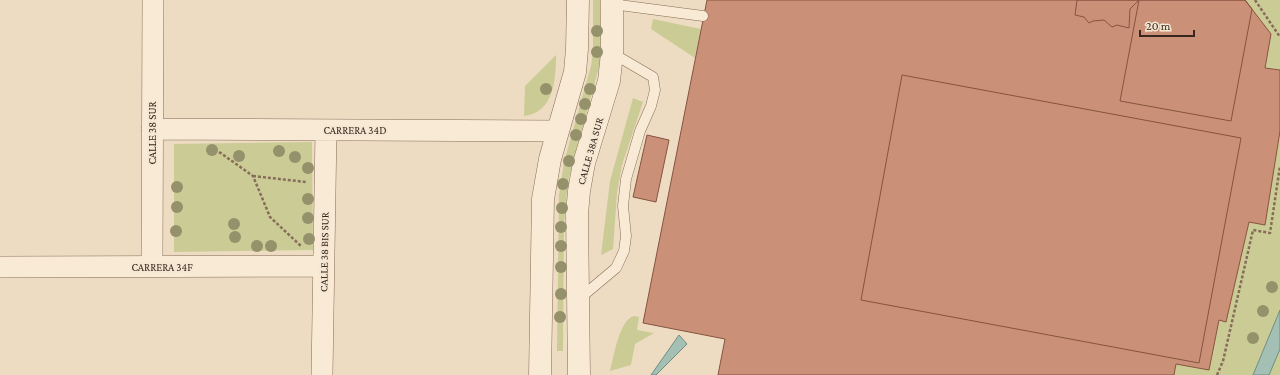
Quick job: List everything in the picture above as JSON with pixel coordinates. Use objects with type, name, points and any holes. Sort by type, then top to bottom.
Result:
[{"type":"street","name":"CALLE 38 SUR","points":[[152,0],[152,267]]},
{"type":"street","points":[[540,375],[543,199],[546,179],[574,72],[577,49],[578,0]]},
{"type":"street","name":"CALLE 38A SUR","points":[[579,375],[577,214],[579,191],[584,163],[609,81],[612,53],[612,2]]},
{"type":"street","name":"CARRERA 34D","points":[[152,129],[558,132]]},
{"type":"street","name":"CALLE 38 BIS SUR","points":[[322,375],[326,130]]},
{"type":"street","name":"CARRERA 34F","points":[[0,267],[323,266]]},
{"type":"lane","points":[[612,2],[703,16]]},
{"type":"lane","points":[[578,300],[616,268],[624,251],[626,236],[624,206],[626,179],[632,154],[651,106],[655,90],[653,77],[612,53]]},
{"type":"path","points":[[1255,0],[1280,37]]},
{"type":"path","points":[[187,129],[252,176],[325,184]]},
{"type":"path","points":[[1217,375],[1223,361],[1253,230],[1270,233],[1280,166]]},
{"type":"path","points":[[252,176],[270,217],[323,266]]},
{"type":"green space","points":[[593,0],[600,0],[601,51],[599,67],[568,181],[564,223],[563,351],[557,351],[559,195],[564,162],[591,66],[593,52]]},
{"type":"green space","points":[[1245,0],[1280,0],[1280,70],[1265,68],[1271,34]]},
{"type":"green space","points":[[653,19],[701,29],[695,58],[651,29]]},
{"type":"green space","points":[[556,55],[554,84],[547,102],[542,109],[534,114],[524,116],[525,86]]},
{"type":"green space","points":[[633,98],[643,102],[622,165],[617,193],[613,249],[601,255],[610,181]]},
{"type":"green space","points":[[1280,131],[1280,310],[1253,375],[1174,375],[1176,364],[1209,370],[1219,320],[1226,321],[1249,222],[1265,224]]},
{"type":"green space","points":[[312,142],[313,250],[174,252],[174,144]]},
{"type":"green space","points":[[634,316],[639,317],[637,330],[654,333],[635,344],[631,365],[610,371],[615,348],[624,324]]},
{"type":"green space","points":[[1280,349],[1280,375],[1269,375]]},
{"type":"shaded area","points":[[1280,310],[1280,349],[1269,375],[1253,375]]},
{"type":"shaded area","points":[[679,335],[687,344],[656,375],[651,375]]},
{"type":"building","points":[[707,0],[1245,0],[1271,34],[1265,68],[1280,70],[1280,131],[1265,225],[1249,222],[1226,322],[1219,320],[1209,370],[1176,364],[1174,375],[718,375],[725,339],[643,323]]},
{"type":"building","points":[[1077,0],[1138,1],[1130,9],[1129,28],[1117,25],[1112,27],[1104,20],[1089,23],[1084,17],[1075,15]]},
{"type":"building","points":[[1139,0],[1245,0],[1252,9],[1231,121],[1120,101]]},
{"type":"building","points":[[902,75],[1241,138],[1199,363],[861,300]]},
{"type":"building","points":[[647,135],[669,140],[656,202],[633,197]]}]
